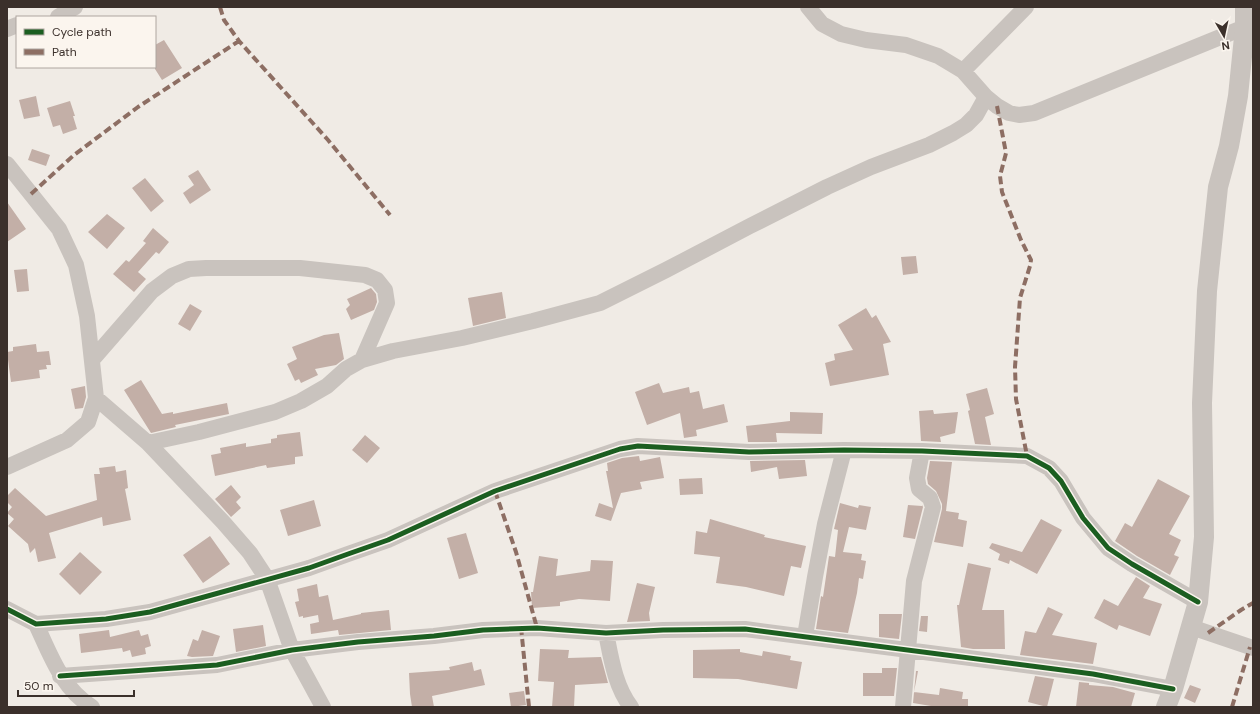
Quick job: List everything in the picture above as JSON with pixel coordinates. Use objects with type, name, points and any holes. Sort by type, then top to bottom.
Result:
[{"type":"street","points":[[60,16],[75,7]]},
{"type":"street","points":[[808,7],[822,24],[841,34],[866,40],[906,45],[938,56],[963,71],[986,97],[997,106],[1009,113],[1019,115],[1034,113],[1245,27]]},
{"type":"street","points":[[963,71],[1026,7]]},
{"type":"street","points":[[60,676],[217,665],[292,650],[358,642],[521,627],[606,633],[663,630],[745,629],[1093,674],[1170,698],[1198,602],[1204,537],[1202,404],[1207,291],[1218,187],[1229,146],[1238,96],[1245,27],[1245,7]]},
{"type":"street","points":[[148,443],[199,432],[276,412],[327,386],[346,369],[362,360],[393,351],[462,338],[533,321],[600,303],[826,187],[871,167],[930,145],[953,133],[966,125],[976,115],[986,97]]},
{"type":"street","points":[[7,164],[59,229],[76,266],[87,316],[96,398],[88,422],[67,440],[7,467]]},
{"type":"street","points":[[92,360],[152,291],[172,276],[188,270],[206,268],[300,268],[365,275],[377,280],[385,290],[387,303],[362,360]]},
{"type":"street","points":[[96,398],[148,443],[250,553],[267,579],[292,650],[323,707]]},
{"type":"street","points":[[7,609],[36,624],[106,619],[150,612],[309,568],[388,540],[495,491],[620,449],[638,446],[748,452],[922,450],[1027,456],[1049,468],[1061,481],[1083,518],[1108,548],[1132,564],[1198,602]]},
{"type":"street","points":[[805,636],[825,524],[844,450]]},
{"type":"street","points":[[903,707],[914,581],[933,507],[930,498],[919,489],[917,478],[922,450]]},
{"type":"street","points":[[36,624],[60,676],[84,702],[92,707]]},
{"type":"street","points":[[1191,627],[1253,648]]},
{"type":"street","points":[[606,633],[612,664],[620,690],[631,707]]},
{"type":"building","points":[[164,40],[182,68],[162,80],[155,69],[156,44]]},
{"type":"building","points":[[36,96],[40,116],[24,119],[19,100]]},
{"type":"building","points":[[70,101],[75,116],[73,116],[77,129],[63,134],[60,125],[53,127],[47,108]]},
{"type":"building","points":[[32,149],[50,155],[46,166],[28,160]]},
{"type":"building","points":[[198,170],[211,190],[190,204],[183,193],[194,185],[188,176]]},
{"type":"building","points":[[145,178],[164,201],[151,212],[132,188]]},
{"type":"building","points":[[7,202],[26,229],[7,242]]},
{"type":"building","points":[[107,214],[125,228],[107,249],[88,232]]},
{"type":"building","points":[[153,228],[169,242],[159,254],[156,252],[138,272],[146,279],[134,292],[113,274],[126,260],[129,262],[146,243],[143,241]]},
{"type":"building","points":[[916,256],[918,273],[903,275],[901,257]]},
{"type":"building","points":[[27,269],[29,291],[17,292],[14,270]]},
{"type":"building","points":[[371,288],[376,294],[377,302],[374,310],[351,320],[346,309],[350,305],[347,299]]},
{"type":"building","points":[[502,292],[506,318],[473,326],[468,298]]},
{"type":"building","points":[[190,304],[202,311],[190,331],[178,324]]},
{"type":"building","points":[[866,308],[872,318],[876,315],[891,342],[883,344],[889,375],[830,386],[825,363],[835,360],[834,354],[853,350],[838,325]]},
{"type":"building","points":[[339,333],[344,359],[336,365],[315,369],[318,375],[301,383],[299,379],[295,381],[287,364],[297,359],[292,347],[324,335]]},
{"type":"building","points":[[36,344],[37,352],[49,351],[51,365],[46,365],[47,369],[39,370],[40,378],[11,382],[7,352],[13,351],[13,347]]},
{"type":"building","points":[[141,380],[162,414],[173,412],[173,414],[227,403],[229,414],[175,425],[176,427],[151,433],[124,390]]},
{"type":"building","points":[[659,383],[663,393],[689,387],[690,393],[699,391],[703,409],[724,404],[728,422],[696,430],[697,436],[684,438],[680,413],[647,425],[635,392]]},
{"type":"building","points":[[85,386],[86,397],[83,408],[75,409],[71,389]]},
{"type":"building","points":[[987,388],[994,414],[985,417],[991,445],[975,444],[966,394]]},
{"type":"building","points":[[933,410],[934,414],[958,412],[955,433],[940,437],[941,442],[921,441],[919,411]]},
{"type":"building","points":[[790,412],[823,413],[822,434],[776,433],[777,442],[748,442],[746,426],[790,421]]},
{"type":"building","points":[[300,432],[303,456],[295,457],[295,464],[267,468],[266,465],[215,476],[211,455],[221,453],[220,448],[246,443],[246,447],[271,443],[271,439],[277,438],[277,435]]},
{"type":"building","points":[[365,435],[380,448],[367,463],[352,450]]},
{"type":"building","points":[[639,456],[640,461],[660,457],[664,478],[640,482],[642,489],[621,493],[611,521],[595,516],[599,503],[613,508],[606,471],[608,471],[607,463],[622,458]]},
{"type":"building","points":[[805,460],[807,476],[779,479],[777,467],[751,472],[750,461]]},
{"type":"building","points":[[930,461],[952,462],[946,511],[959,513],[958,519],[967,521],[963,547],[934,542],[942,504],[936,491],[928,484],[927,478]]},
{"type":"building","points":[[115,466],[116,472],[126,470],[128,488],[125,489],[131,520],[103,526],[102,517],[49,533],[56,558],[38,562],[35,548],[30,553],[28,544],[8,526],[14,519],[7,513],[12,507],[7,502],[7,496],[15,488],[46,516],[97,500],[94,474],[100,474],[99,468]]},
{"type":"building","points":[[702,478],[703,494],[680,495],[679,479]]},
{"type":"building","points":[[1158,479],[1190,496],[1169,534],[1181,540],[1174,555],[1179,557],[1170,575],[1115,541],[1125,523],[1132,527]]},
{"type":"building","points":[[231,485],[241,497],[236,502],[241,508],[231,517],[215,499]]},
{"type":"building","points":[[314,500],[321,526],[288,536],[280,510]]},
{"type":"building","points":[[840,503],[858,508],[859,505],[871,507],[866,530],[849,527],[843,552],[862,554],[861,560],[866,561],[863,579],[859,578],[848,633],[816,629],[821,596],[823,597],[829,556],[835,557],[838,530],[834,529]]},
{"type":"building","points":[[908,505],[922,505],[923,507],[915,539],[903,537]]},
{"type":"building","points":[[710,519],[765,535],[764,537],[806,546],[801,568],[791,566],[784,596],[746,587],[716,583],[720,557],[694,554],[696,531],[707,533]]},
{"type":"building","points":[[1041,519],[1062,530],[1037,574],[1010,560],[1009,564],[998,560],[1000,554],[989,548],[992,543],[1022,552]]},
{"type":"building","points":[[466,533],[478,573],[459,579],[447,538]]},
{"type":"building","points":[[210,536],[230,564],[203,583],[183,555]]},
{"type":"building","points":[[80,552],[102,572],[80,595],[59,574]]},
{"type":"building","points":[[539,556],[558,559],[556,576],[590,571],[591,560],[613,561],[610,601],[579,599],[560,602],[560,606],[532,608],[531,592],[533,592]]},
{"type":"building","points":[[968,563],[991,568],[982,610],[1004,610],[1005,649],[973,649],[961,647],[957,605],[959,605]]},
{"type":"building","points":[[1136,577],[1150,586],[1143,598],[1162,604],[1150,636],[1119,625],[1117,630],[1094,618],[1104,599],[1118,606]]},
{"type":"building","points":[[637,583],[655,587],[649,613],[650,621],[627,622]]},
{"type":"building","points":[[317,584],[319,597],[328,595],[333,620],[361,613],[389,610],[391,630],[339,635],[338,630],[311,634],[310,624],[319,622],[318,615],[303,618],[303,616],[299,617],[295,602],[299,601],[297,589]]},
{"type":"building","points":[[1048,607],[1063,614],[1052,635],[1097,643],[1093,664],[1020,655],[1025,631],[1036,633]]},
{"type":"building","points":[[879,614],[902,614],[899,639],[879,637]]},
{"type":"building","points":[[921,616],[928,616],[927,632],[919,631]]},
{"type":"building","points":[[263,625],[266,646],[236,652],[233,629]]},
{"type":"building","points":[[109,630],[110,637],[139,630],[141,636],[148,634],[151,646],[145,648],[146,654],[132,657],[130,650],[123,652],[122,648],[81,653],[79,634]]},
{"type":"building","points":[[202,630],[220,636],[213,656],[187,656],[193,639],[198,641]]},
{"type":"building","points":[[540,649],[569,650],[568,658],[601,657],[608,683],[575,685],[574,707],[552,707],[554,682],[538,681]]},
{"type":"building","points":[[740,649],[740,652],[762,656],[763,651],[791,656],[790,660],[802,662],[797,689],[738,679],[693,678],[693,650]]},
{"type":"building","points":[[472,662],[474,671],[481,669],[485,685],[432,696],[434,707],[412,707],[409,673],[450,670],[449,667]]},
{"type":"building","points":[[882,668],[897,668],[894,696],[863,696],[863,673],[882,673]]},
{"type":"building","points":[[916,671],[918,671],[914,692]]},
{"type":"building","points":[[1035,676],[1054,679],[1047,707],[1028,702]]},
{"type":"building","points":[[1079,682],[1089,683],[1089,685],[1113,687],[1135,693],[1131,707],[1076,707]]},
{"type":"building","points":[[1190,685],[1201,689],[1195,703],[1184,698]]},
{"type":"building","points":[[940,688],[963,692],[962,699],[968,699],[968,707],[937,707],[913,703],[914,692],[939,695]]},
{"type":"building","points":[[524,691],[526,705],[511,707],[509,693]]},
{"type":"marked path","points":[[220,7],[224,20],[239,41],[328,140],[390,215]]},
{"type":"marked path","points":[[31,194],[74,155],[138,107],[239,41]]},
{"type":"marked path","points":[[997,106],[1006,153],[1000,176],[1002,192],[1021,240],[1031,260],[1020,298],[1015,367],[1016,399],[1027,456]]},
{"type":"marked path","points":[[495,491],[516,552],[537,628]]},
{"type":"marked path","points":[[1208,633],[1253,603]]},
{"type":"marked path","points":[[521,627],[529,707]]},
{"type":"marked path","points":[[1232,707],[1250,647]]},
{"type":"cycle path","points":[[7,609],[36,624],[106,619],[150,612],[309,568],[388,540],[495,491],[620,449],[638,446],[749,452],[844,450],[922,451],[1027,456],[1049,468],[1061,481],[1083,518],[1108,548],[1132,564],[1198,602]]},
{"type":"cycle path","points":[[60,676],[217,665],[292,650],[483,630],[537,628],[606,633],[663,630],[745,629],[1093,674],[1173,689]]}]
